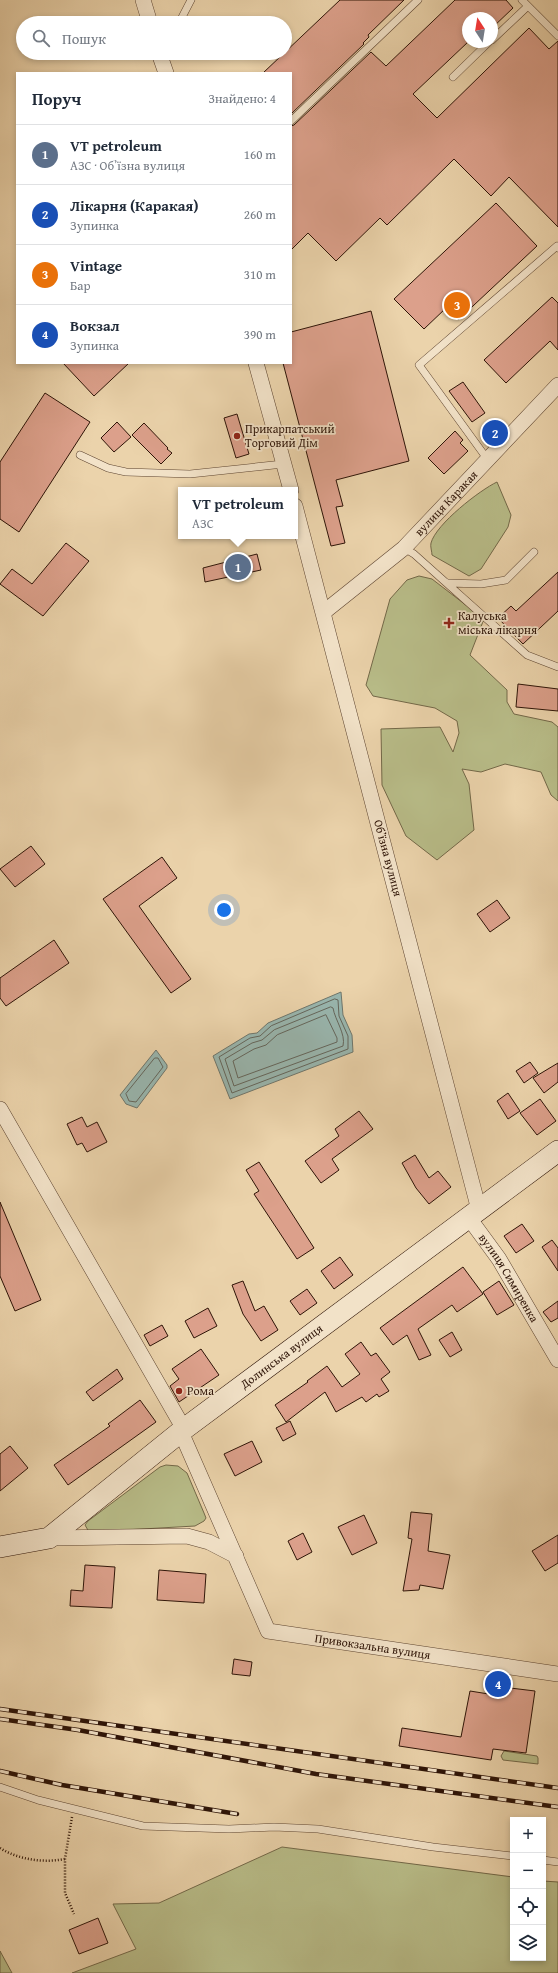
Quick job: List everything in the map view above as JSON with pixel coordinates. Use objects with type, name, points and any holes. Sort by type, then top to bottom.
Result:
[{"type":"main road","name":"Долинська вулиця","points":[[0,1547],[49,1538],[182,1431],[558,1151]]},
{"type":"street","points":[[143,0],[148,16]]},
{"type":"street","points":[[162,60],[166,72]]},
{"type":"street","points":[[256,364],[290,487]]},
{"type":"street","name":"вулиця Каракая","points":[[324,612],[404,548],[558,385]]},
{"type":"street","name":"Обʼїзна вулиця","points":[[298,517],[324,612],[474,1214]]},
{"type":"street","name":"Привокзальна вулиця","points":[[0,1109],[182,1431],[268,1631],[558,1674]]},
{"type":"street","name":"вулиця Симиренка","points":[[474,1214],[558,1360]]},
{"type":"street","points":[[49,1538],[187,1536],[209,1542],[236,1556]]},
{"type":"lane","points":[[183,16],[192,0]]},
{"type":"lane","points":[[292,120],[418,0]]},
{"type":"lane","points":[[498,33],[525,3],[558,36]]},
{"type":"lane","points":[[453,77],[483,48]]},
{"type":"lane","points":[[488,460],[419,365],[556,246],[558,248]]},
{"type":"lane","points":[[80,455],[108,468],[126,472],[190,474],[283,464]]},
{"type":"lane","points":[[404,548],[414,554],[448,583],[527,655],[558,667]]},
{"type":"lane","points":[[448,583],[481,584],[506,580],[534,552]]},
{"type":"lane","points":[[0,1787],[74,1809],[143,1826],[229,1829],[274,1827],[318,1829],[432,1847],[510,1856]]},
{"type":"lane","points":[[546,1860],[558,1862]]},
{"type":"path","points":[[74,1809],[65,1859],[65,1893],[74,1914]]},
{"type":"path","points":[[0,1848],[9,1854],[48,1862],[65,1859]]},
{"type":"green space","points":[[497,482],[511,515],[508,527],[481,569],[469,576],[432,555],[431,543],[435,535],[450,517],[480,492]]},
{"type":"green space","points":[[419,576],[432,579],[484,619],[470,655],[507,690],[507,702],[514,714],[552,722],[558,727],[558,801],[551,795],[541,772],[505,764],[481,772],[462,769],[469,784],[474,830],[437,860],[406,836],[382,785],[381,729],[440,727],[453,752],[459,733],[457,721],[435,708],[373,696],[366,685],[390,599],[407,580]]},
{"type":"green space","points":[[166,1465],[178,1466],[187,1473],[206,1518],[204,1521],[195,1526],[89,1532],[85,1525],[88,1521],[160,1467]]},
{"type":"green space","points":[[504,1751],[537,1756],[538,1764],[503,1760],[501,1756]]},
{"type":"green space","points":[[282,1847],[510,1877],[510,1961],[546,1961],[546,1881],[558,1882],[558,1973],[72,1973],[136,1949],[113,1904],[159,1903]]},
{"type":"green space","points":[[0,1951],[12,1973],[0,1973]]},
{"type":"water","points":[[341,992],[343,1015],[352,1035],[353,1052],[230,1099],[213,1056],[249,1034],[257,1033],[268,1023]]},
{"type":"water","points":[[156,1050],[167,1065],[167,1068],[137,1108],[126,1104],[120,1095]]},
{"type":"building","points":[[340,0],[404,0],[368,35],[369,37],[363,43],[364,44],[292,113],[292,72],[264,72],[277,60],[292,60],[292,46]]},
{"type":"building","points":[[455,0],[506,0],[513,8],[498,22],[498,12],[462,12],[462,48],[413,94],[437,118],[529,28],[549,49],[558,41],[558,227],[509,177],[491,196],[454,159],[387,225],[380,218],[336,261],[308,233],[292,249],[292,126],[371,52],[386,66]]},
{"type":"building","points":[[496,203],[537,246],[458,320],[446,308],[424,329],[394,299]]},
{"type":"building","points":[[552,297],[558,303],[558,350],[550,341],[506,383],[484,360]]},
{"type":"building","points":[[371,311],[409,461],[336,480],[343,506],[336,507],[345,543],[331,546],[283,364],[292,364],[292,332]]},
{"type":"building","points":[[64,364],[128,364],[94,396]]},
{"type":"building","points":[[463,382],[485,413],[472,422],[449,391]]},
{"type":"building","points":[[45,393],[90,422],[19,532],[0,519],[0,462]]},
{"type":"building","name":"Прикарпатський Торговий Дім","points":[[237,414],[249,454],[236,458],[224,418]]},
{"type":"building","points":[[117,422],[131,437],[114,452],[101,438]]},
{"type":"building","points":[[144,423],[172,453],[161,464],[132,435]]},
{"type":"building","points":[[455,431],[463,440],[460,443],[468,451],[444,474],[428,458]]},
{"type":"building","points":[[66,543],[89,561],[43,616],[0,584],[12,569],[32,584]]},
{"type":"building","points":[[257,554],[261,570],[205,582],[203,568]]},
{"type":"building","points":[[558,572],[558,611],[523,644],[498,618],[511,606],[516,611]]},
{"type":"building","points":[[518,684],[558,689],[558,711],[516,707]]},
{"type":"building","points":[[31,846],[45,864],[15,887],[0,869]]},
{"type":"building","points":[[162,857],[177,878],[139,906],[191,979],[171,993],[103,899]]},
{"type":"building","points":[[497,900],[510,918],[490,932],[477,914]]},
{"type":"building","points":[[54,940],[69,963],[6,1006],[0,998],[0,978]]},
{"type":"building","points":[[530,1062],[538,1073],[524,1083],[516,1071]]},
{"type":"building","points":[[558,1063],[558,1082],[544,1093],[533,1078]]},
{"type":"building","points":[[508,1093],[520,1111],[508,1119],[497,1101]]},
{"type":"building","points":[[540,1099],[556,1121],[537,1135],[520,1113]]},
{"type":"building","points":[[359,1111],[373,1129],[332,1159],[339,1170],[321,1183],[305,1161],[339,1136],[335,1129]]},
{"type":"building","points":[[82,1117],[87,1127],[97,1122],[107,1142],[87,1152],[82,1143],[77,1145],[67,1124]]},
{"type":"building","points":[[415,1155],[429,1178],[438,1171],[451,1187],[429,1204],[416,1188],[402,1163]]},
{"type":"building","points":[[259,1162],[314,1248],[297,1259],[254,1194],[259,1191],[246,1170]]},
{"type":"building","points":[[0,1202],[41,1300],[15,1311],[0,1276]]},
{"type":"building","points":[[522,1224],[534,1241],[516,1253],[504,1236]]},
{"type":"building","points":[[552,1240],[558,1248],[558,1271],[542,1247]]},
{"type":"building","points":[[340,1257],[353,1275],[334,1289],[321,1271]]},
{"type":"building","points":[[463,1267],[483,1294],[457,1312],[452,1305],[418,1329],[431,1355],[419,1360],[407,1335],[393,1345],[380,1328]]},
{"type":"building","points":[[243,1281],[255,1311],[264,1306],[278,1330],[261,1341],[243,1314],[232,1285]]},
{"type":"building","points":[[499,1281],[514,1305],[497,1315],[483,1292]]},
{"type":"building","points":[[307,1289],[317,1303],[300,1315],[290,1301]]},
{"type":"building","points":[[558,1301],[558,1318],[551,1322],[543,1312]]},
{"type":"building","points":[[208,1308],[217,1326],[194,1338],[185,1321]]},
{"type":"building","points":[[162,1325],[168,1336],[150,1346],[144,1335]]},
{"type":"building","points":[[452,1332],[462,1350],[450,1357],[439,1340]]},
{"type":"building","points":[[361,1342],[371,1356],[376,1353],[390,1372],[381,1379],[389,1391],[379,1397],[377,1394],[366,1402],[362,1397],[336,1412],[325,1392],[286,1422],[275,1405],[308,1382],[307,1381],[327,1366],[342,1387],[360,1374],[345,1354]]},
{"type":"building","points":[[201,1349],[219,1375],[179,1402],[170,1386],[179,1379],[172,1369]]},
{"type":"building","points":[[117,1369],[123,1379],[93,1401],[86,1392]]},
{"type":"building","points":[[140,1400],[156,1422],[68,1485],[54,1465],[110,1426],[108,1424]]},
{"type":"building","points":[[290,1421],[296,1434],[283,1441],[276,1428]]},
{"type":"building","points":[[252,1441],[262,1462],[235,1476],[224,1454]]},
{"type":"building","points":[[10,1446],[28,1468],[0,1491],[0,1454]]},
{"type":"building","points":[[411,1512],[432,1514],[428,1551],[450,1555],[443,1589],[420,1585],[419,1590],[403,1591],[412,1539],[408,1538]]},
{"type":"building","points":[[364,1515],[377,1543],[352,1555],[338,1527]]},
{"type":"building","points":[[303,1533],[312,1552],[297,1560],[288,1541]]},
{"type":"building","points":[[558,1535],[558,1563],[545,1571],[532,1551]]},
{"type":"building","points":[[85,1565],[115,1567],[112,1608],[70,1606],[71,1590],[83,1591]]},
{"type":"building","points":[[159,1570],[206,1574],[204,1603],[157,1600]]},
{"type":"building","points":[[234,1659],[252,1662],[250,1676],[232,1674]]},
{"type":"building","points":[[502,1687],[535,1691],[526,1753],[493,1749],[491,1760],[399,1746],[402,1728],[461,1737],[470,1691],[501,1696]]},
{"type":"building","points":[[98,1918],[108,1943],[79,1954],[69,1930]]},
{"type":"railway","points":[[0,1709],[558,1788]]},
{"type":"railway","points":[[0,1719],[78,1730],[316,1774],[558,1807]]},
{"type":"railway","points":[[0,1771],[62,1785],[237,1814]]},
{"type":"place","name":"Vintage","points":[[457,305]]},
{"type":"place","name":"Лікарня (Каракая)","points":[[495,433]]},
{"type":"place","name":"Прикарпатський Торговий Дім","points":[[237,436]]},
{"type":"place","name":"VT petroleum","points":[[238,567]]},
{"type":"place","name":"Калуська міська лікарня","points":[[449,623]]},
{"type":"place","name":"Рома","points":[[179,1391]]},
{"type":"place","name":"Вокзал","points":[[498,1684]]}]
